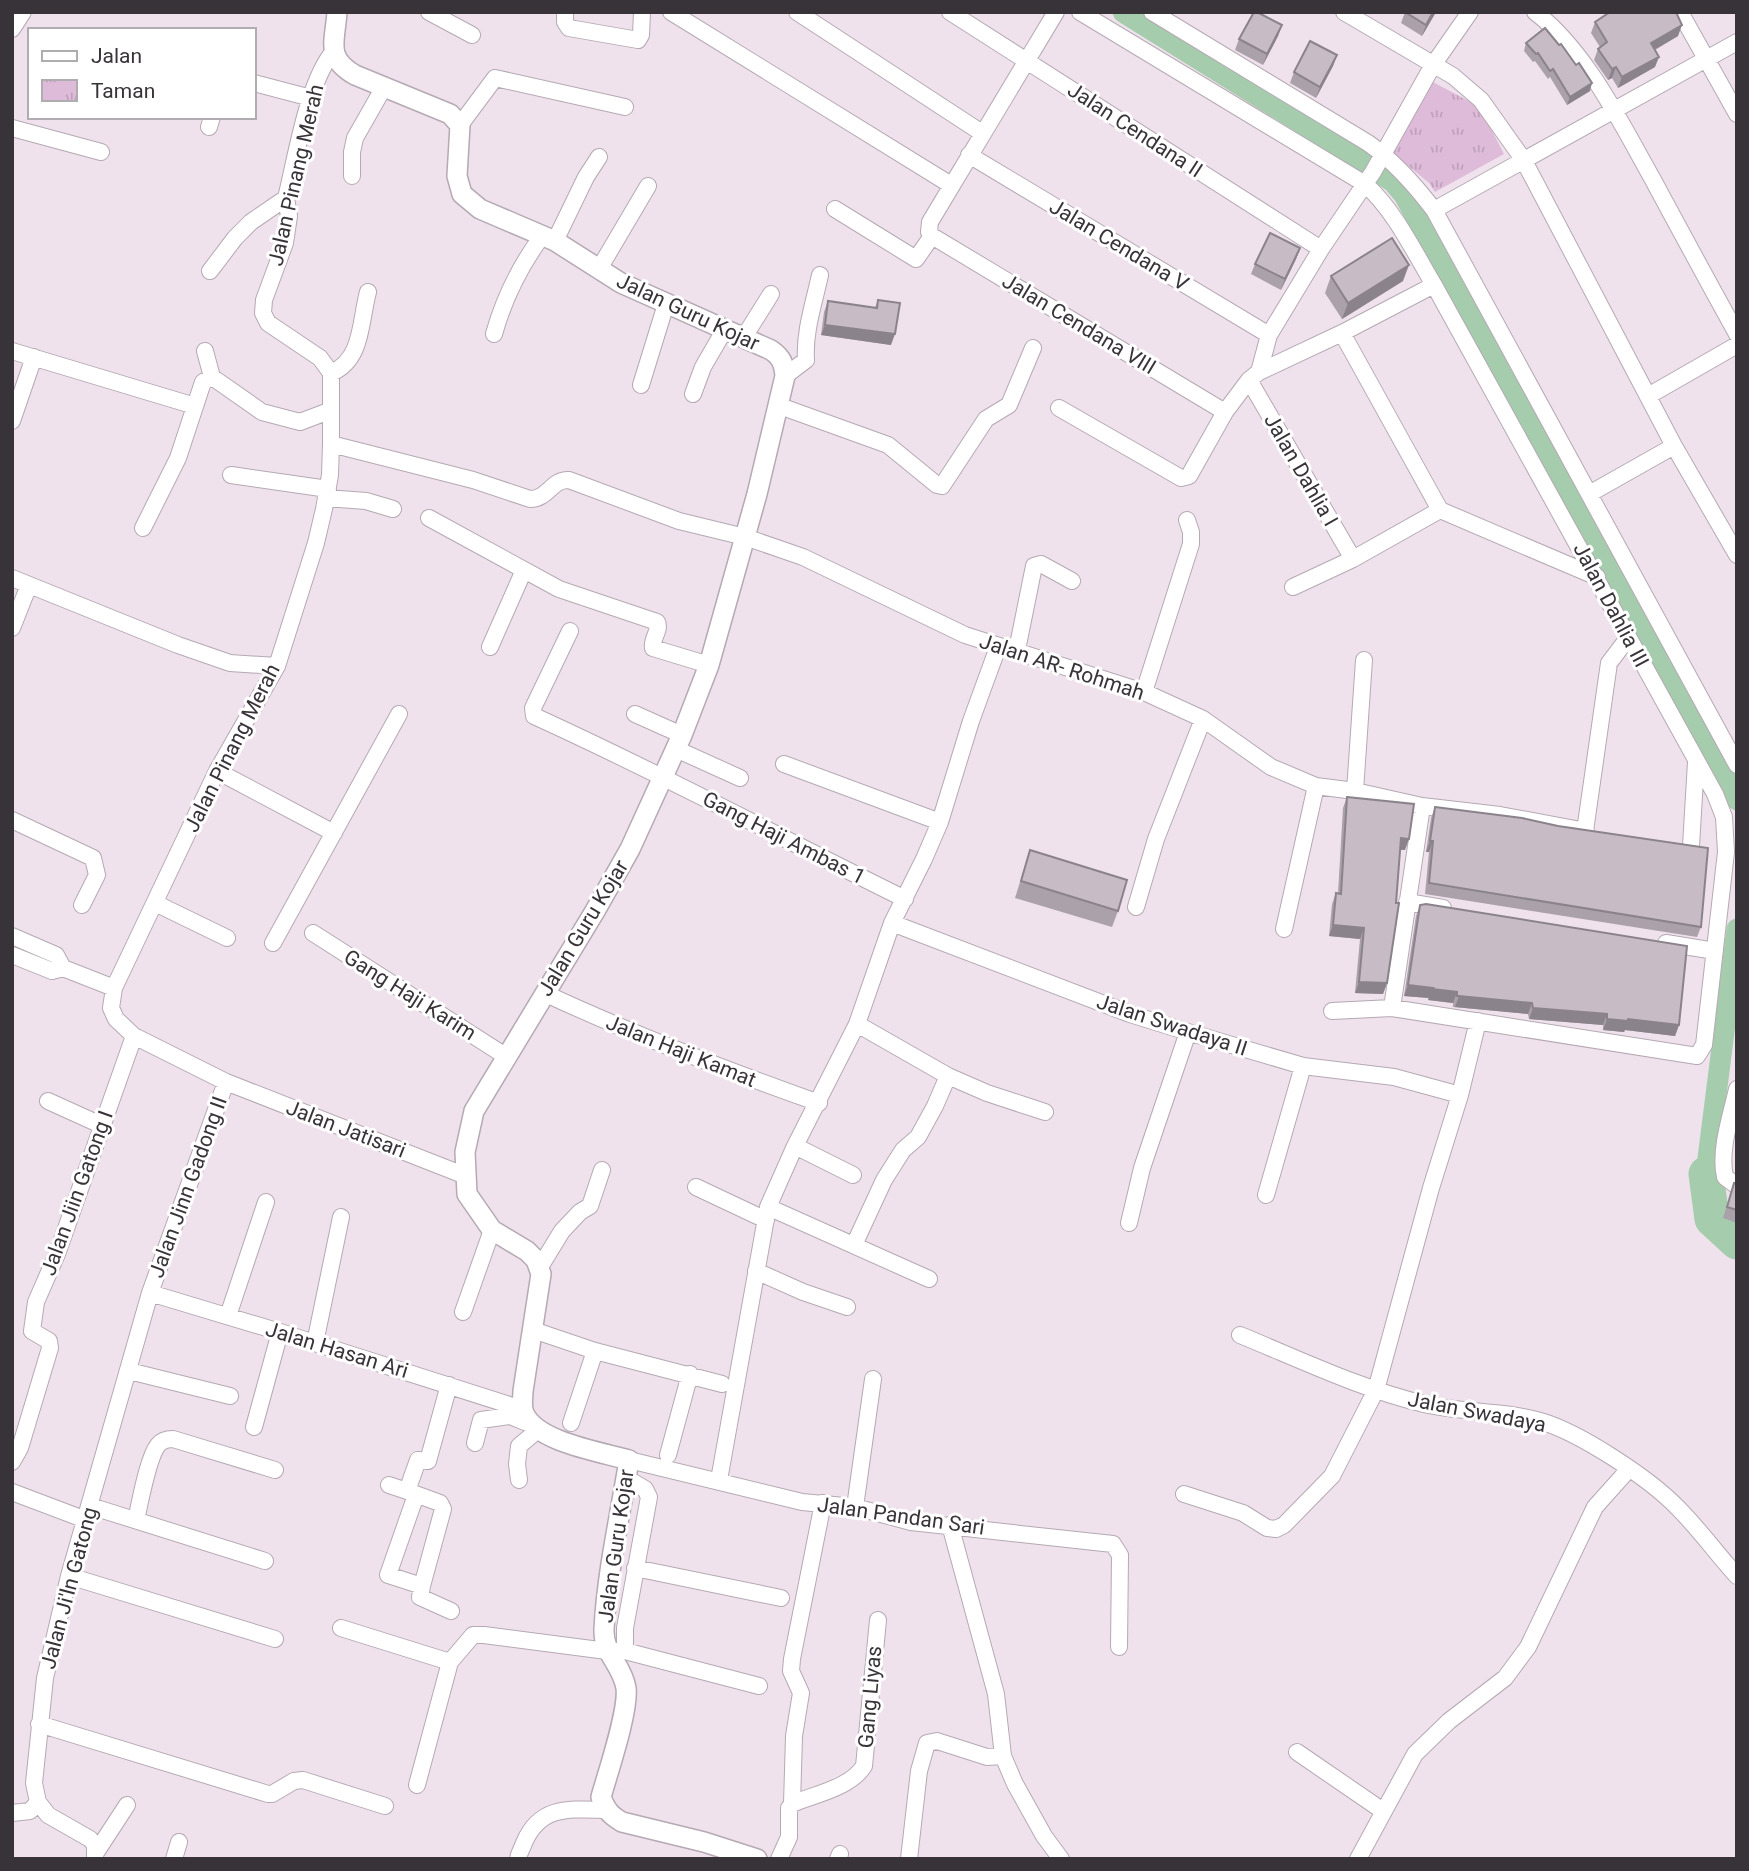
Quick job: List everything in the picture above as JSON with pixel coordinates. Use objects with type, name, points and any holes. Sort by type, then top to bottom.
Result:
[{"type":"street","points":[[12,29],[23,12]]},
{"type":"street","points":[[337,12],[334,51],[341,67],[450,114],[460,125],[495,78],[625,107]]},
{"type":"street","points":[[429,12],[472,35]]},
{"type":"street","points":[[565,12],[565,22],[569,29],[638,40],[641,35],[642,12]]},
{"type":"street","points":[[671,12],[951,185]]},
{"type":"street","points":[[796,12],[982,133]]},
{"type":"street","name":"Jalan Cendana II","points":[[950,12],[1321,249]]},
{"type":"street","points":[[835,209],[916,259],[932,236],[929,232],[930,222],[1056,12]]},
{"type":"street","points":[[1080,12],[1420,190],[1434,210],[1737,765]]},
{"type":"street","points":[[1152,12],[1376,167]]},
{"type":"street","points":[[1345,12],[1453,76],[1481,100],[1523,159],[1674,446],[1737,555]]},
{"type":"street","points":[[1059,408],[1181,478],[1189,475],[1225,412],[1254,376],[1269,335],[1321,249],[1376,167],[1433,65],[1470,12]]},
{"type":"street","points":[[1535,12],[1553,26],[1568,43],[1614,110],[1737,334]]},
{"type":"street","points":[[1680,12],[1737,114]]},
{"type":"street","points":[[1434,210],[1737,42]]},
{"type":"street","name":"Jalan Pinang Merah","points":[[114,988],[217,771],[277,666],[316,543],[327,494],[331,444],[331,373],[320,358],[268,323],[264,313],[264,300],[285,243],[289,216],[286,198],[311,98],[325,61],[334,51]]},
{"type":"street","points":[[256,84],[311,98]]},
{"type":"street","points":[[352,176],[355,138],[383,87]]},
{"type":"street","name":"Jalan Guru Kojar","points":[[460,125],[457,176],[462,194],[480,209],[548,239],[621,283],[744,337],[778,356],[784,364],[785,376],[745,537],[709,665],[679,742],[630,849],[596,911],[474,1111],[465,1152],[467,1194],[492,1230],[521,1245],[540,1267]]},
{"type":"street","points":[[12,128],[101,152]]},
{"type":"street","name":"Jalan Cendana V","points":[[969,155],[1269,335]]},
{"type":"street","points":[[494,334],[502,307],[523,263],[548,239],[599,157]]},
{"type":"street","name":"Jalan Dahlia III","points":[[1376,167],[1378,195],[1434,285],[1597,577],[1724,817],[1702,848],[1715,951],[1704,1045],[1700,1054],[1692,1056],[1478,1021]]},
{"type":"street","points":[[599,269],[648,186]]},
{"type":"street","points":[[210,271],[251,222],[286,198]]},
{"type":"street","name":"Jalan Cendana VIII","points":[[932,236],[1225,412]]},
{"type":"street","points":[[785,376],[806,360],[805,338],[820,275]]},
{"type":"street","points":[[1254,376],[1346,340],[1434,285]]},
{"type":"street","points":[[331,373],[343,368],[354,353],[368,292]]},
{"type":"street","points":[[744,337],[771,294]]},
{"type":"street","points":[[641,385],[666,304]]},
{"type":"street","points":[[693,394],[703,367],[725,329]]},
{"type":"street","points":[[1346,340],[1440,510],[1597,577]]},
{"type":"street","points":[[1648,396],[1737,345]]},
{"type":"street","points":[[777,405],[888,445],[942,486],[986,419],[1009,405],[1033,348]]},
{"type":"street","points":[[12,351],[195,406]]},
{"type":"street","points":[[205,351],[212,377],[262,412],[300,422],[330,411]]},
{"type":"street","points":[[12,421],[34,357]]},
{"type":"street","name":"Jalan Dahlia I","points":[[1254,376],[1353,559]]},
{"type":"street","points":[[142,528],[178,458],[203,382],[212,377]]},
{"type":"street","name":"Jalan AR- Rohmah","points":[[331,444],[473,480],[530,499],[540,499],[560,480],[569,480],[679,521],[745,537],[803,557],[965,635],[1144,692],[1203,719],[1271,767],[1316,786],[1355,791],[1422,806],[1500,815],[1592,832],[1609,663],[1628,638]]},
{"type":"street","points":[[1589,494],[1674,446]]},
{"type":"street","points":[[231,475],[366,501],[393,509]]},
{"type":"street","points":[[1293,587],[1353,559],[1440,510]]},
{"type":"street","points":[[429,518],[559,589],[657,622],[659,626],[653,648],[709,665]]},
{"type":"street","points":[[1144,692],[1191,544],[1187,520]]},
{"type":"street","points":[[1017,650],[1034,566],[1041,564],[1072,581]]},
{"type":"street","points":[[490,647],[524,570]]},
{"type":"street","points":[[12,578],[177,645],[230,663],[277,666]]},
{"type":"street","points":[[12,628],[29,585]]},
{"type":"street","name":"Gang Haji Ambas 1","points":[[570,631],[533,708],[534,716],[663,776],[905,899]]},
{"type":"street","points":[[719,1480],[767,1214],[795,1146],[857,1024],[892,923],[940,822],[971,721],[998,647]]},
{"type":"street","points":[[1355,791],[1364,660]]},
{"type":"street","points":[[273,943],[399,714]]},
{"type":"street","points":[[635,714],[740,778]]},
{"type":"street","points":[[1136,907],[1156,839],[1203,719]]},
{"type":"street","points":[[1696,760],[1702,848]]},
{"type":"street","points":[[783,764],[940,822]]},
{"type":"street","points":[[217,771],[334,833]]},
{"type":"street","points":[[1284,929],[1316,786]]},
{"type":"street","points":[[1392,1009],[1422,806]]},
{"type":"street","points":[[12,820],[93,858],[97,875],[82,905]]},
{"type":"street","points":[[1407,902],[1462,911]]},
{"type":"street","points":[[155,903],[228,938]]},
{"type":"street","name":"Jalan Swadaya II","points":[[892,923],[1129,1014],[1188,1032],[1303,1066],[1394,1077],[1460,1095]]},
{"type":"street","name":"Gang Haji Karim","points":[[313,933],[507,1057]]},
{"type":"street","points":[[12,936],[56,955],[63,968]]},
{"type":"street","points":[[1652,940],[1715,951]]},
{"type":"street","points":[[12,955],[52,971],[63,968],[114,988],[111,1008],[116,1020],[134,1036],[226,1082]]},
{"type":"street","name":"Jalan Haji Kamat","points":[[544,993],[719,1067],[819,1103]]},
{"type":"street","points":[[1185,1494],[1243,1513],[1267,1528],[1276,1530],[1332,1476],[1376,1390],[1431,1188],[1460,1095],[1478,1021],[1392,1009],[1332,1010]]},
{"type":"street","points":[[857,1024],[948,1076],[987,1093],[1045,1112]]},
{"type":"street","points":[[1129,1223],[1142,1168],[1188,1032]]},
{"type":"street","name":"Jalan Jiin Gatong I","points":[[12,1462],[20,1448],[50,1348],[49,1341],[32,1331],[31,1324],[37,1302],[57,1254],[134,1036]]},
{"type":"street","points":[[1266,1195],[1303,1066]]},
{"type":"street","points":[[854,1245],[884,1180],[902,1150],[918,1137],[948,1076]]},
{"type":"street","name":"Jalan Jatisari","points":[[226,1082],[466,1176]]},
{"type":"street","name":"Jalan Jinn Gadong II","points":[[150,1293],[226,1082]]},
{"type":"street","points":[[1737,1090],[1724,1150],[1725,1177],[1737,1185]]},
{"type":"street","points":[[48,1101],[102,1125]]},
{"type":"street","points":[[795,1146],[853,1175]]},
{"type":"street","points":[[519,1480],[519,1446],[530,1421],[533,1330],[540,1267],[562,1231],[580,1212],[590,1206],[602,1170]]},
{"type":"street","points":[[696,1187],[854,1245],[929,1279]]},
{"type":"street","points":[[228,1316],[266,1202]]},
{"type":"street","points":[[315,1343],[341,1217]]},
{"type":"street","points":[[463,1312],[492,1230]]},
{"type":"street","points":[[756,1270],[803,1292],[847,1307]]},
{"type":"street","name":"Jalan Hasan Ari","points":[[150,1293],[449,1385],[530,1421]]},
{"type":"street","name":"Jalan Ji'ln Gatong","points":[[38,1802],[34,1783],[45,1678],[69,1576],[150,1293]]},
{"type":"street","points":[[533,1330],[595,1351],[722,1384]]},
{"type":"street","points":[[254,1427],[280,1332]]},
{"type":"street","name":"Jalan Swadaya","points":[[1240,1335],[1376,1390],[1427,1405],[1507,1414],[1567,1430],[1655,1487],[1678,1508],[1737,1576]]},
{"type":"street","points":[[571,1423],[595,1351]]},
{"type":"street","points":[[129,1371],[230,1396]]},
{"type":"street","points":[[668,1455],[690,1374]]},
{"type":"street","points":[[855,1507],[873,1379]]},
{"type":"street","points":[[422,1586],[388,1576],[418,1460],[428,1461],[449,1385]]},
{"type":"street","points":[[475,1443],[481,1420],[510,1416],[530,1421]]},
{"type":"street","name":"Jalan Guru Kojar","points":[[530,1421],[573,1445],[628,1469],[613,1552],[604,1632],[616,1651],[626,1691],[624,1709],[601,1797],[605,1810]]},
{"type":"street","points":[[136,1520],[153,1455],[159,1444],[165,1440],[173,1439],[275,1470]]},
{"type":"street","points":[[616,1651],[625,1628],[649,1497],[628,1469]]},
{"type":"street","name":"Jalan Pandan Sari","points":[[628,1469],[719,1480],[802,1502],[855,1507],[911,1522],[1113,1544],[1120,1555],[1119,1647]]},
{"type":"street","points":[[1358,1859],[1415,1754],[1449,1721],[1505,1678],[1528,1647],[1595,1507],[1629,1469]]},
{"type":"street","points":[[389,1485],[440,1503],[443,1509],[420,1597],[451,1611]]},
{"type":"street","points":[[12,1492],[88,1513],[136,1520],[265,1561]]},
{"type":"street","points":[[781,1856],[789,1836],[794,1736],[801,1693],[791,1671],[792,1659],[823,1503]]},
{"type":"street","points":[[950,1525],[996,1694],[1003,1756],[1015,1784],[1060,1859]]},
{"type":"street","points":[[635,1569],[781,1598]]},
{"type":"street","points":[[69,1576],[275,1639]]},
{"type":"street","name":"Gang Liyas","points":[[792,1804],[858,1775],[864,1766],[878,1620]]},
{"type":"street","points":[[341,1629],[450,1662]]},
{"type":"street","points":[[417,1785],[450,1662],[473,1635],[616,1651],[759,1686]]},
{"type":"street","points":[[39,1724],[268,1794],[294,1781],[303,1780],[385,1807]]},
{"type":"street","points":[[909,1859],[919,1771],[927,1743],[937,1741],[987,1757],[1003,1756]]},
{"type":"street","points":[[1297,1752],[1383,1811]]},
{"type":"street","points":[[12,1813],[30,1811],[38,1802],[48,1815],[90,1839],[96,1855]]},
{"type":"street","points":[[96,1855],[127,1805]]},
{"type":"street","points":[[518,1859],[527,1835],[546,1815],[571,1809],[605,1810],[622,1822],[704,1842],[757,1859]]},
{"type":"street","points":[[174,1859],[179,1842]]},
{"type":"green space","points":[[1431,81],[1480,107],[1504,154],[1435,192],[1429,183],[1388,149]]},
{"type":"building","points":[[1254,12],[1282,25],[1267,54],[1239,39]]},
{"type":"building","points":[[1405,12],[1433,12],[1426,25]]},
{"type":"building","points":[[1610,12],[1676,12],[1682,25],[1651,43],[1659,57],[1622,77],[1616,67],[1612,69],[1598,49],[1607,42],[1595,22]]},
{"type":"building","points":[[1545,28],[1576,65],[1579,63],[1592,83],[1570,97],[1553,69],[1550,71],[1538,53],[1526,43]]},
{"type":"building","points":[[1310,41],[1337,55],[1320,87],[1294,72]]},
{"type":"building","points":[[1270,233],[1300,248],[1285,279],[1255,264]]},
{"type":"building","points":[[1392,238],[1409,265],[1348,303],[1331,276]]},
{"type":"building","points":[[878,300],[900,303],[895,334],[825,325],[828,301],[877,308]]},
{"type":"building","points":[[1347,797],[1414,804],[1409,839],[1401,838],[1396,903],[1399,903],[1387,983],[1359,982],[1364,928],[1333,925],[1336,893],[1341,894]]},
{"type":"building","points":[[1435,807],[1708,848],[1701,927],[1429,883],[1433,841],[1430,841]]},
{"type":"building","points":[[1030,850],[1127,880],[1118,911],[1021,881]]},
{"type":"building","points":[[1420,905],[1687,946],[1679,1025],[1607,1019],[1607,1014],[1533,1008],[1532,1003],[1457,996],[1457,992],[1408,985]]},
{"type":"building","points":[[1734,1183],[1737,1184],[1737,1210],[1727,1207]]},
{"type":"waterway","points":[[1123,12],[1362,161],[1393,182],[1404,195],[1737,800]]},
{"type":"waterway","points":[[1706,1174],[1737,929]]},
{"type":"waterway","points":[[1706,1174],[1712,1219],[1737,1242]]}]
